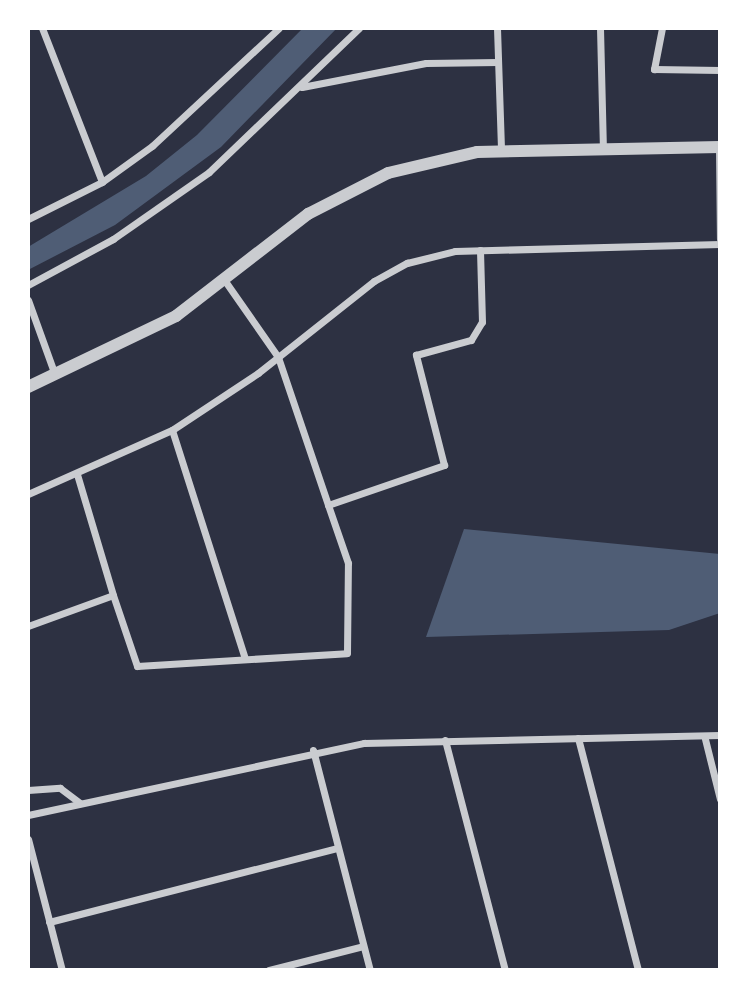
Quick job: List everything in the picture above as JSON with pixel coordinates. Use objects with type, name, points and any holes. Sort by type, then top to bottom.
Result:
[{"type":"street","points":[[42,28],[102,182]]},
{"type":"street","points":[[28,219],[102,182],[214,94],[279,28]]},
{"type":"street","points":[[28,285],[113,239],[209,172],[300,88],[359,28]]},
{"type":"street","points":[[498,28],[501,151]]},
{"type":"street","points":[[600,28],[603,149]]},
{"type":"street","points":[[662,28],[654,68],[720,69]]},
{"type":"street","points":[[300,88],[426,63],[498,62]]},
{"type":"street","points":[[28,387],[141,337],[225,281],[339,194],[427,161],[501,151],[719,147],[720,242],[455,251],[396,269],[278,358],[172,430],[28,494]]},
{"type":"street","points":[[328,505],[444,465],[416,355],[471,341],[482,322],[480,250]]},
{"type":"street","points":[[77,474],[137,666],[347,653],[348,563],[278,358],[225,281]]},
{"type":"street","points":[[28,300],[55,376]]},
{"type":"street","points":[[172,430],[245,659]]},
{"type":"street","points":[[28,626],[113,595]]},
{"type":"street","points":[[28,816],[313,750],[444,740],[705,739],[720,735]]},
{"type":"street","points":[[579,738],[638,970]]},
{"type":"street","points":[[705,739],[720,799]]},
{"type":"street","points":[[444,740],[505,970]]},
{"type":"street","points":[[313,750],[370,970]]},
{"type":"street","points":[[28,790],[60,788],[80,803]]},
{"type":"street","points":[[28,839],[62,970]]},
{"type":"street","points":[[49,922],[338,848]]},
{"type":"street","points":[[269,970],[363,946]]},
{"type":"water","points":[[303,28],[337,28],[221,147],[115,225],[28,270],[28,247],[146,176],[197,135]]},
{"type":"water","points":[[464,529],[720,554],[720,613],[669,630],[426,637]]}]
